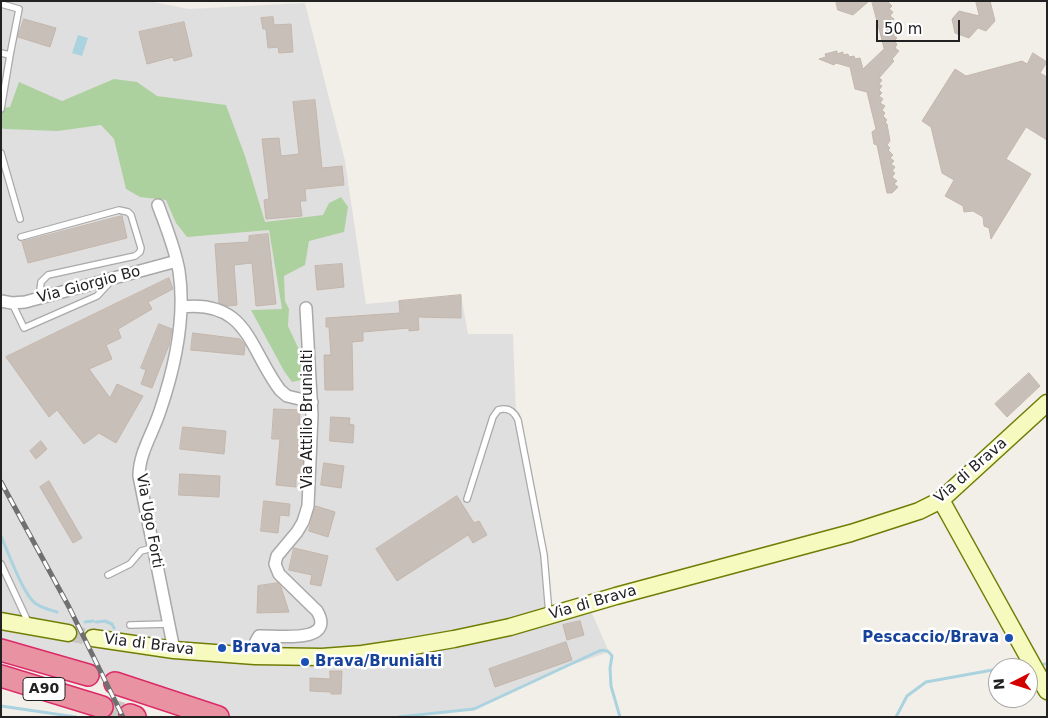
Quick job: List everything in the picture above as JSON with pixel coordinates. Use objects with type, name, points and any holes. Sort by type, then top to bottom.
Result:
[{"type":"highway","name":"A90","points":[[1,650],[88,675]]},
{"type":"highway","name":"A90","points":[[1,676],[94,704],[1,688]]},
{"type":"highway","points":[[115,683],[218,717]]},
{"type":"street","name":"Via Ugo Forti","points":[[158,206],[177,261],[181,307],[176,349],[163,401],[145,448],[139,472],[140,489],[174,650]]},
{"type":"street","name":"Via Giorgio Bo","points":[[6,302],[24,302],[38,299],[177,261]]},
{"type":"street","points":[[181,307],[210,308],[233,318],[242,326],[253,342],[280,390],[291,398],[312,402]]},
{"type":"street","name":"Via Attilio Brunialti","points":[[255,656],[256,641],[259,636],[294,637],[310,635],[320,625],[320,617],[317,611],[279,574],[275,564],[277,556],[297,532],[307,512],[312,402],[306,308]]},
{"type":"street","name":"Via di Brava","points":[[93,638],[174,650],[255,656],[322,657],[372,653],[454,639],[549,616],[874,526],[911,514],[941,500],[1047,403]]},
{"type":"street","points":[[941,500],[1043,685]]},
{"type":"street","points":[[1,620],[68,633]]},
{"type":"lane","points":[[1,4],[19,9],[1,108]]},
{"type":"lane","points":[[1,53],[10,55]]},
{"type":"lane","points":[[1,153],[20,219]]},
{"type":"lane","points":[[21,237],[119,210],[132,215],[141,248],[136,256],[48,275],[41,282],[38,299]]},
{"type":"lane","points":[[6,302],[24,328],[97,296],[113,279]]},
{"type":"lane","points":[[467,499],[493,417],[498,410],[510,410],[518,420],[544,555],[549,616]]},
{"type":"lane","points":[[108,575],[127,566],[141,551],[152,548]]},
{"type":"lane","points":[[1,564],[30,626]]},
{"type":"lane","points":[[130,625],[169,624]]},
{"type":"shaded area","points":[[1,1],[148,1],[189,9],[305,3],[345,161],[366,304],[461,295],[468,334],[513,334],[516,416],[544,555],[549,615],[588,604],[609,652],[568,666],[474,709],[398,717],[229,717],[1,650]]},
{"type":"green space","points":[[114,79],[137,82],[157,96],[226,105],[245,156],[265,222],[323,215],[329,203],[341,197],[348,207],[344,232],[309,241],[305,265],[284,276],[285,301],[289,309],[288,326],[302,356],[301,380],[292,382],[284,371],[251,310],[282,309],[269,230],[187,237],[176,223],[166,200],[140,197],[126,189],[114,139],[101,125],[58,131],[1,128],[1,108],[10,107],[19,82],[62,101]]},
{"type":"water","points":[[78,35],[88,38],[82,56],[72,53]]},
{"type":"building","points":[[836,1],[869,1],[853,15],[838,10]]},
{"type":"building","points":[[872,1],[887,1],[892,6],[889,9],[893,12],[890,16],[894,19],[892,22],[896,25],[893,29],[897,32],[893,35],[897,38],[894,41],[897,44],[895,48],[899,51],[892,59],[894,61],[879,78],[882,80],[879,84],[882,86],[879,90],[882,93],[879,96],[883,99],[880,103],[885,106],[882,110],[885,113],[883,116],[887,120],[885,122],[890,141],[887,145],[890,148],[888,150],[893,155],[890,158],[894,161],[891,164],[895,167],[892,171],[895,173],[892,177],[897,181],[894,184],[898,187],[892,193],[887,193],[877,145],[874,144],[872,132],[876,129],[867,92],[855,89],[850,67],[836,63],[834,65],[819,59],[826,57],[825,54],[837,51],[837,54],[843,52],[843,55],[854,56],[855,59],[860,58],[863,69],[884,49]]},
{"type":"building","points":[[976,1],[990,1],[995,21],[986,31],[978,28],[969,38],[955,33],[952,19],[959,11],[979,16]]},
{"type":"building","points":[[273,17],[274,25],[291,24],[293,52],[279,53],[278,47],[268,48],[266,29],[263,29],[261,18]]},
{"type":"building","points":[[24,19],[56,28],[50,47],[18,37]]},
{"type":"building","points":[[184,22],[192,56],[174,61],[173,57],[147,64],[139,32]]},
{"type":"building","points":[[1033,53],[1047,62],[1040,73],[1047,77],[1047,140],[1026,127],[1006,159],[1031,174],[991,239],[989,228],[984,226],[983,217],[973,211],[964,212],[963,206],[945,196],[954,180],[942,173],[931,127],[922,121],[955,69],[966,76],[1022,61],[1027,64]]},
{"type":"building","points":[[315,100],[322,168],[342,166],[344,185],[305,189],[306,201],[300,201],[302,216],[266,219],[264,200],[269,199],[262,139],[279,138],[281,156],[299,154],[293,102]]},
{"type":"building","points":[[122,216],[127,238],[28,263],[22,242]]},
{"type":"building","points":[[268,234],[276,304],[256,306],[252,263],[234,265],[237,305],[227,306],[219,303],[215,244],[249,242],[249,236]]},
{"type":"building","points":[[342,264],[344,287],[317,290],[315,266]]},
{"type":"building","points":[[169,278],[173,289],[148,302],[152,309],[118,329],[121,338],[106,345],[112,359],[89,369],[110,398],[117,384],[143,396],[116,443],[99,433],[84,444],[57,410],[49,417],[6,357]]},
{"type":"building","points":[[461,295],[461,318],[418,317],[419,330],[409,331],[409,328],[363,332],[363,341],[352,342],[353,390],[325,390],[324,355],[331,355],[329,327],[326,327],[326,318],[400,313],[399,301]]},
{"type":"building","points":[[159,324],[172,329],[169,345],[152,388],[141,384],[146,370],[141,368]]},
{"type":"building","points":[[193,333],[240,339],[245,345],[244,355],[191,350]]},
{"type":"building","points":[[1029,373],[1040,386],[1007,417],[995,404]]},
{"type":"building","points":[[274,409],[300,410],[298,455],[303,455],[300,479],[296,478],[296,487],[276,485],[280,439],[272,439]]},
{"type":"building","points":[[331,417],[350,418],[349,424],[354,425],[353,443],[330,441]]},
{"type":"building","points":[[183,427],[226,431],[224,454],[180,449]]},
{"type":"building","points":[[41,441],[47,449],[36,459],[30,451]]},
{"type":"building","points":[[324,463],[344,466],[341,488],[321,485]]},
{"type":"building","points":[[180,474],[220,476],[219,497],[179,495]]},
{"type":"building","points":[[49,481],[82,538],[73,543],[40,487]]},
{"type":"building","points":[[457,496],[474,523],[479,521],[487,535],[473,543],[468,535],[397,581],[376,549]]},
{"type":"building","points":[[264,501],[290,504],[289,516],[280,515],[278,533],[261,531]]},
{"type":"building","points":[[316,506],[335,512],[328,537],[309,531]]},
{"type":"building","points":[[294,548],[328,556],[321,586],[310,584],[312,575],[289,570]]},
{"type":"building","points":[[278,583],[289,612],[257,613],[258,586]]},
{"type":"building","points":[[580,621],[584,635],[567,640],[563,625]]},
{"type":"building","points":[[566,642],[572,660],[495,687],[489,669]]},
{"type":"building","points":[[330,671],[342,671],[341,694],[310,691],[310,678],[330,679]]},
{"type":"waterway","points":[[1,536],[30,598],[40,606],[57,612]]},
{"type":"waterway","points":[[85,622],[93,621]]},
{"type":"waterway","points":[[96,622],[105,621],[112,624],[114,628]]},
{"type":"waterway","points":[[398,717],[474,709],[603,650],[612,656],[610,668],[611,686],[620,717]]},
{"type":"waterway","points":[[896,717],[907,696],[926,682],[988,671]]},
{"type":"waterway","points":[[1,706],[76,717]]},
{"type":"tunnel","points":[[68,633],[93,638]]},
{"type":"tunnel","points":[[102,707],[130,715]]},
{"type":"railway","points":[[1,482],[69,607],[123,717]]},
{"type":"place","name":"Pescaccio/Brava","points":[[1009,638]]},
{"type":"place","name":"Brava","points":[[222,648]]},
{"type":"place","name":"Brava/Brunialti","points":[[305,662]]}]
